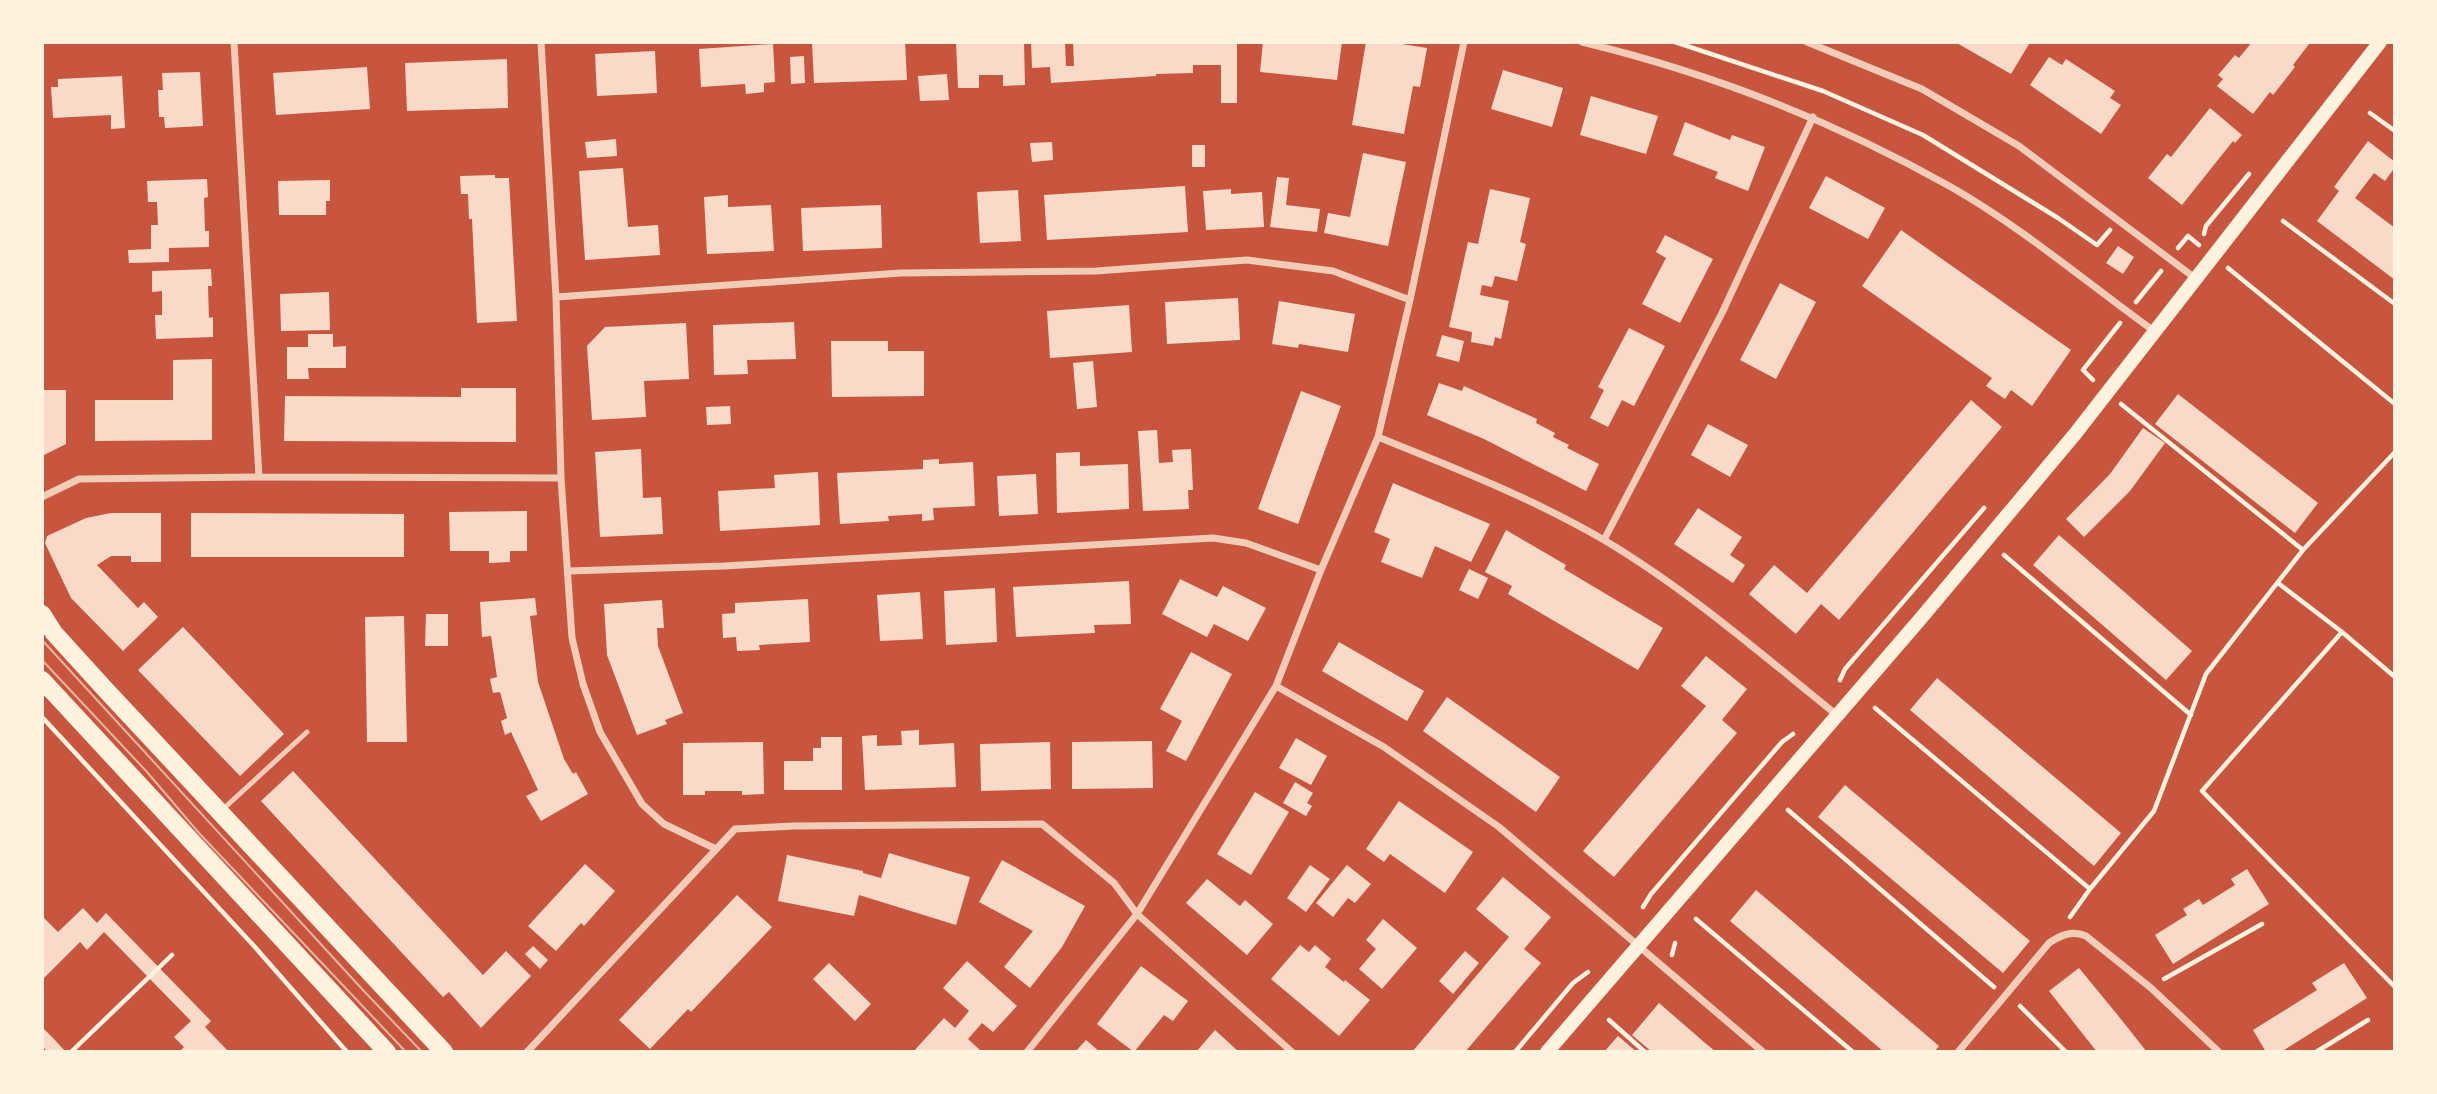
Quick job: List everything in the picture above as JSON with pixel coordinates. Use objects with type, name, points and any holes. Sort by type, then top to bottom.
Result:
[{"type":"main road","points":[[1547,1052],[2075,434],[2378,43]]},
{"type":"main road","points":[[42,614],[54,633],[444,1052]]},
{"type":"main road","points":[[42,680],[387,1052]]},
{"type":"street","points":[[234,42],[259,477]]},
{"type":"street","points":[[541,42],[556,297],[561,478],[572,638],[583,684],[600,732],[642,804],[664,824],[716,849]]},
{"type":"street","points":[[1027,1052],[1137,914],[1276,686],[1321,570],[1378,437],[1410,300],[1464,42]]},
{"type":"street","points":[[1582,42],[1651,59],[1814,117],[1952,187],[2060,259],[2154,331]]},
{"type":"street","points":[[1807,42],[1923,89],[2019,146],[2195,278]]},
{"type":"street","points":[[1604,540],[1722,313],[1814,117]]},
{"type":"street","points":[[556,297],[901,273],[1096,271],[1247,260],[1333,271],[1410,300]]},
{"type":"street","points":[[1378,437],[1498,485],[1604,540],[1708,610],[1837,715]]},
{"type":"street","points":[[42,497],[79,479],[561,478]]},
{"type":"street","points":[[569,571],[724,566],[1213,538],[1246,544],[1321,570]]},
{"type":"street","points":[[1276,686],[1384,747],[1499,827],[1763,1052]]},
{"type":"street","points":[[527,1052],[735,829],[1042,824],[1114,883],[1137,914],[1292,1052]]},
{"type":"street","points":[[1958,1052],[2049,943],[2066,934],[2077,932],[2086,936],[2151,988],[2219,1052]]},
{"type":"lane","points":[[220,813],[307,732]]},
{"type":"path","points":[[1675,42],[1823,91],[1923,135],[2097,245],[2111,228],[2121,237]]},
{"type":"path","points":[[2370,113],[2395,131]]},
{"type":"path","points":[[2182,268],[2200,245],[2206,226],[2256,165]]},
{"type":"path","points":[[2283,221],[2395,304]]},
{"type":"path","points":[[2303,550],[2082,370],[2188,236],[2395,404]]},
{"type":"path","points":[[2155,266],[2161,271]]},
{"type":"path","points":[[2085,390],[2101,370]]},
{"type":"path","points":[[2066,923],[2090,889],[2154,811],[2206,674],[2303,550],[2395,452]]},
{"type":"path","points":[[1822,703],[1837,685],[1845,669],[1992,499]]},
{"type":"path","points":[[2004,555],[2191,715]]},
{"type":"path","points":[[2278,583],[2395,677]]},
{"type":"path","points":[[2342,632],[2202,791],[2395,986]]},
{"type":"path","points":[[1875,708],[2090,889]]},
{"type":"path","points":[[42,717],[254,946],[346,1052]]},
{"type":"path","points":[[1624,932],[1651,894],[1782,742],[1794,734]]},
{"type":"path","points":[[1788,810],[1998,990]]},
{"type":"path","points":[[1696,919],[1853,1052]]},
{"type":"path","points":[[2161,982],[2262,924]]},
{"type":"path","points":[[71,1052],[172,955]]},
{"type":"path","points":[[1515,1052],[1573,983],[1596,967]]},
{"type":"path","points":[[2020,1006],[2066,1052]]},
{"type":"path","points":[[1609,1020],[1645,1052]]},
{"type":"path","points":[[2316,1052],[2368,1020]]},
{"type":"building","points":[[812,42],[905,42],[907,80],[814,83]]},
{"type":"building","points":[[956,42],[1024,42],[1025,85],[1003,86],[1003,75],[979,75],[979,88],[958,88]]},
{"type":"building","points":[[1031,42],[1065,42],[1066,66],[1074,66],[1073,42],[1237,42],[1237,103],[1221,103],[1221,65],[1193,65],[1193,73],[1051,83],[1050,67],[1032,68]]},
{"type":"building","points":[[1263,42],[1342,42],[1337,80],[1260,72]]},
{"type":"building","points":[[1366,42],[1389,42],[1427,48],[1420,87],[1413,86],[1404,134],[1352,125]]},
{"type":"building","points":[[1955,42],[2025,42],[2029,44],[2011,74]]},
{"type":"building","points":[[2252,42],[2309,44],[2273,95],[2270,92],[2253,114],[2217,86],[2223,79],[2218,75],[2235,55],[2239,58]]},
{"type":"building","points":[[773,44],[775,82],[764,83],[764,92],[746,94],[745,84],[701,87],[699,49]]},
{"type":"building","points":[[655,51],[657,93],[597,96],[595,54]]},
{"type":"building","points":[[804,56],[805,83],[791,84],[790,57]]},
{"type":"building","points":[[2049,57],[2062,65],[2066,59],[2115,91],[2110,98],[2121,105],[2101,134],[2030,85]]},
{"type":"building","points":[[507,59],[508,108],[407,111],[405,63]]},
{"type":"building","points":[[367,67],[370,109],[276,115],[273,73]]},
{"type":"building","points":[[1503,70],[1563,88],[1552,127],[1491,109]]},
{"type":"building","points":[[200,72],[203,126],[165,128],[164,117],[159,117],[158,90],[163,90],[162,73]]},
{"type":"building","points":[[947,74],[949,100],[920,101],[918,76]]},
{"type":"building","points":[[122,76],[125,128],[111,129],[111,115],[53,118],[51,87],[58,87],[58,79]]},
{"type":"building","points":[[1591,96],[1658,116],[1646,154],[1580,135]]},
{"type":"building","points":[[2210,108],[2242,135],[2235,143],[2233,141],[2182,205],[2148,178],[2167,154],[2171,157]]},
{"type":"building","points":[[1685,122],[1730,140],[1732,135],[1765,147],[1748,191],[1715,178],[1718,172],[1673,155]]},
{"type":"building","points":[[616,139],[617,156],[587,158],[585,142]]},
{"type":"building","points":[[2368,141],[2395,162],[2395,167],[2385,181],[2374,173],[2355,198],[2395,228],[2395,280],[2317,221],[2339,191],[2334,187]]},
{"type":"building","points":[[1052,142],[1053,160],[1032,162],[1030,143]]},
{"type":"building","points":[[1192,145],[1205,145],[1205,167],[1192,167]]},
{"type":"building","points":[[1363,153],[1406,162],[1388,246],[1324,233],[1328,213],[1350,217]]},
{"type":"building","points":[[623,168],[628,227],[658,225],[660,255],[585,260],[579,171]]},
{"type":"building","points":[[495,175],[495,178],[509,178],[517,321],[477,323],[472,219],[469,219],[468,194],[461,194],[460,176]]},
{"type":"building","points":[[1826,176],[1885,208],[1868,239],[1809,208]]},
{"type":"building","points":[[1277,177],[1289,178],[1286,205],[1320,209],[1317,232],[1270,227]]},
{"type":"building","points":[[207,179],[208,197],[204,198],[205,231],[209,231],[209,247],[169,248],[169,262],[129,263],[128,250],[151,249],[151,225],[158,225],[157,202],[148,202],[147,181]]},
{"type":"building","points":[[330,180],[330,201],[326,201],[326,215],[279,215],[278,181]]},
{"type":"building","points":[[1185,186],[1188,232],[1047,240],[1044,195]]},
{"type":"building","points":[[1231,189],[1231,194],[1262,192],[1264,227],[1206,230],[1203,191]]},
{"type":"building","points":[[1490,189],[1530,198],[1520,242],[1526,244],[1517,281],[1495,276],[1492,287],[1482,285],[1480,295],[1509,301],[1501,339],[1495,337],[1493,346],[1471,342],[1472,332],[1449,327],[1468,242],[1478,244]]},
{"type":"building","points":[[1018,190],[1021,241],[980,243],[977,192]]},
{"type":"building","points":[[728,195],[728,207],[771,205],[774,251],[707,254],[704,197]]},
{"type":"building","points":[[881,205],[882,248],[803,251],[801,208]]},
{"type":"building","points":[[1901,230],[2071,350],[2032,406],[2011,390],[2005,399],[1986,386],[1992,378],[1862,286]]},
{"type":"building","points":[[1665,235],[1713,259],[1680,323],[1642,304],[1666,258],[1656,252]]},
{"type":"building","points":[[2118,246],[2134,257],[2123,274],[2106,263]]},
{"type":"building","points":[[211,269],[212,286],[208,286],[209,318],[213,317],[213,337],[156,339],[155,315],[162,315],[162,291],[152,292],[152,271]]},
{"type":"building","points":[[1780,283],[1816,302],[1776,379],[1740,360]]},
{"type":"building","points":[[329,292],[330,330],[281,331],[280,294]]},
{"type":"building","points":[[1238,298],[1240,340],[1167,344],[1165,302]]},
{"type":"building","points":[[1279,301],[1355,314],[1348,352],[1299,344],[1298,348],[1272,344]]},
{"type":"building","points":[[1129,305],[1132,352],[1050,358],[1047,311]]},
{"type":"building","points":[[794,322],[796,359],[747,360],[748,374],[714,375],[713,325]]},
{"type":"building","points":[[686,323],[689,379],[644,381],[646,417],[592,420],[587,346],[605,327]]},
{"type":"building","points":[[1629,328],[1665,346],[1634,406],[1622,400],[1608,427],[1590,418],[1604,390],[1598,387]]},
{"type":"building","points":[[308,334],[333,334],[333,347],[346,346],[346,368],[308,368],[309,379],[287,379],[287,347],[308,347]]},
{"type":"building","points":[[1442,335],[1464,341],[1459,362],[1436,356]]},
{"type":"building","points":[[831,341],[888,341],[888,351],[924,351],[924,396],[832,397]]},
{"type":"building","points":[[212,359],[212,440],[95,441],[95,400],[173,400],[173,360]]},
{"type":"building","points":[[1093,361],[1097,407],[1077,409],[1073,363]]},
{"type":"building","points":[[1439,383],[1462,391],[1464,386],[1537,419],[1536,423],[1555,433],[1553,437],[1569,445],[1567,448],[1599,464],[1586,491],[1484,439],[1427,415]]},
{"type":"building","points":[[461,388],[516,388],[516,442],[284,441],[285,396],[461,397]]},
{"type":"building","points":[[42,390],[66,390],[66,444],[42,456]]},
{"type":"building","points":[[1301,391],[1341,406],[1298,524],[1258,509]]},
{"type":"building","points":[[2178,394],[2318,503],[2295,533],[2155,424]]},
{"type":"building","points":[[1971,400],[2002,427],[1839,620],[1821,604],[1796,634],[1749,594],[1774,565],[1807,593]]},
{"type":"building","points":[[730,406],[731,424],[707,425],[706,407]]},
{"type":"building","points":[[1708,424],[1748,445],[1730,477],[1691,455]]},
{"type":"building","points":[[2143,428],[2165,443],[2130,491],[2084,537],[2066,519],[2110,474]]},
{"type":"building","points":[[1157,430],[1159,463],[1173,462],[1172,450],[1191,449],[1193,490],[1188,490],[1189,509],[1143,511],[1138,431]]},
{"type":"building","points":[[641,449],[643,498],[661,497],[663,534],[600,537],[595,452]]},
{"type":"building","points":[[1080,452],[1080,466],[1128,464],[1129,509],[1057,513],[1056,453]]},
{"type":"building","points":[[939,459],[939,464],[973,462],[975,506],[933,508],[934,520],[922,521],[922,514],[888,516],[889,521],[840,524],[837,473],[923,469],[923,460]]},
{"type":"building","points":[[818,472],[820,525],[720,531],[718,491],[775,488],[774,475]]},
{"type":"building","points":[[1036,474],[1038,514],[999,516],[997,476]]},
{"type":"building","points":[[1393,483],[1490,524],[1471,562],[1435,546],[1422,578],[1381,562],[1390,539],[1374,532]]},
{"type":"building","points":[[1698,508],[1742,537],[1730,555],[1745,565],[1733,583],[1674,544]]},
{"type":"building","points":[[527,511],[527,551],[510,551],[510,562],[489,563],[489,551],[450,551],[449,512]]},
{"type":"building","points":[[111,513],[161,513],[161,562],[131,562],[131,556],[111,556],[97,565],[138,608],[144,602],[158,617],[123,651],[71,598],[45,543],[47,536],[86,518]]},
{"type":"building","points":[[191,513],[404,514],[404,557],[191,557]]},
{"type":"building","points":[[1506,530],[1566,565],[1564,569],[1663,628],[1638,670],[1508,594],[1512,586],[1485,572]]},
{"type":"building","points":[[2059,535],[2192,651],[2166,680],[2033,565]]},
{"type":"building","points":[[1469,569],[1488,578],[1478,599],[1459,590]]},
{"type":"building","points":[[1180,579],[1217,597],[1223,586],[1266,608],[1248,641],[1214,624],[1207,637],[1162,614]]},
{"type":"building","points":[[1129,581],[1131,624],[1094,625],[1095,633],[1016,637],[1013,587]]},
{"type":"building","points":[[995,588],[997,642],[946,645],[944,591]]},
{"type":"building","points":[[920,592],[923,639],[880,641],[877,595]]},
{"type":"building","points":[[535,598],[537,615],[530,616],[538,682],[564,759],[573,774],[576,772],[588,794],[541,821],[526,796],[538,790],[511,732],[505,735],[501,721],[507,718],[500,692],[493,693],[490,679],[497,677],[491,636],[482,637],[480,602]]},
{"type":"building","points":[[808,599],[810,642],[759,645],[760,650],[737,651],[736,637],[723,638],[722,614],[735,613],[735,603]]},
{"type":"building","points":[[662,600],[664,628],[657,628],[658,646],[683,713],[665,720],[667,724],[637,735],[607,655],[604,604]]},
{"type":"building","points":[[426,614],[448,614],[448,646],[425,646]]},
{"type":"building","points":[[404,616],[407,742],[367,742],[365,617]]},
{"type":"building","points":[[183,627],[284,734],[240,776],[138,670]]},
{"type":"building","points":[[1339,642],[1424,691],[1407,721],[1322,671]]},
{"type":"building","points":[[1191,652],[1232,674],[1186,761],[1166,751],[1182,721],[1160,709]]},
{"type":"building","points":[[1706,656],[1747,689],[1722,720],[1737,733],[1614,877],[1583,851],[1706,706],[1681,686]]},
{"type":"building","points":[[1937,678],[2121,833],[2094,866],[1910,710]]},
{"type":"building","points":[[1447,697],[1560,777],[1536,812],[1423,731]]},
{"type":"building","points":[[919,730],[919,745],[954,743],[956,787],[865,790],[862,736],[877,735],[877,746],[902,745],[901,731]]},
{"type":"building","points":[[821,737],[842,737],[842,790],[784,790],[784,761],[813,761],[813,748],[821,748]]},
{"type":"building","points":[[1296,738],[1327,756],[1311,785],[1279,768]]},
{"type":"building","points":[[1152,741],[1153,788],[1072,789],[1072,742]]},
{"type":"building","points":[[763,742],[764,794],[742,795],[742,791],[705,791],[705,795],[683,795],[683,743]]},
{"type":"building","points":[[1050,742],[1051,789],[981,791],[980,744]]},
{"type":"building","points":[[293,771],[483,975],[506,951],[531,976],[481,1028],[449,992],[443,997],[261,801]]},
{"type":"building","points":[[1295,782],[1313,793],[1307,803],[1312,806],[1306,816],[1283,803]]},
{"type":"building","points":[[1845,785],[2030,941],[2003,973],[1818,817]]},
{"type":"building","points":[[1255,792],[1289,812],[1251,875],[1217,854]]},
{"type":"building","points":[[1399,801],[1473,852],[1445,893],[1390,854],[1384,862],[1366,849]]},
{"type":"building","points":[[889,853],[970,877],[956,925],[859,895],[854,916],[778,901],[787,855],[863,871],[881,878]]},
{"type":"building","points":[[1002,860],[1085,906],[1062,947],[1030,988],[1004,967],[1033,931],[979,902]]},
{"type":"building","points":[[585,864],[615,891],[584,926],[581,923],[556,951],[528,926]]},
{"type":"building","points":[[1310,865],[1330,879],[1306,912],[1287,898]]},
{"type":"building","points":[[1347,865],[1371,884],[1355,903],[1348,898],[1333,917],[1316,903]]},
{"type":"building","points":[[2247,869],[2269,904],[2173,964],[2155,935],[2187,915],[2183,909],[2199,899],[2203,905],[2235,885],[2231,879]]},
{"type":"building","points":[[1503,877],[1551,917],[1524,949],[1541,963],[1465,1052],[1412,1052],[1509,937],[1476,909]]},
{"type":"building","points":[[1207,879],[1240,906],[1245,900],[1273,924],[1247,955],[1186,903]]},
{"type":"building","points":[[1756,890],[1939,1046],[1934,1052],[1884,1052],[1730,921]]},
{"type":"building","points":[[737,895],[772,927],[691,1012],[688,1009],[650,1049],[619,1020]]},
{"type":"building","points":[[83,908],[97,923],[106,913],[211,1021],[205,1027],[229,1052],[179,1052],[184,1047],[174,1037],[191,1021],[104,932],[87,950],[80,942],[42,980],[42,916],[58,932]]},
{"type":"building","points":[[1383,919],[1417,948],[1382,989],[1359,969],[1376,949],[1366,940]]},
{"type":"building","points":[[1300,945],[1309,952],[1315,945],[1331,959],[1325,967],[1370,1000],[1339,1036],[1271,979]]},
{"type":"building","points":[[533,946],[548,960],[540,969],[525,954]]},
{"type":"building","points":[[1465,951],[1479,963],[1453,994],[1439,981]]},
{"type":"building","points":[[967,961],[1017,1006],[993,1032],[982,1023],[968,1039],[982,1052],[913,1052],[944,1018],[955,1028],[969,1011],[943,988]]},
{"type":"building","points":[[829,963],[871,1004],[855,1021],[813,979]]},
{"type":"building","points":[[2344,963],[2367,998],[2281,1052],[2266,1052],[2253,1030],[2317,990],[2312,983]]},
{"type":"building","points":[[1141,966],[1188,1001],[1173,1021],[1164,1015],[1134,1052],[1097,1024]]},
{"type":"building","points":[[2079,968],[2147,1052],[2097,1052],[2049,991]]},
{"type":"building","points":[[1659,1003],[1716,1052],[1652,1052],[1632,1035]]},
{"type":"building","points":[[42,1027],[66,1052],[48,1052],[43,1047]]},
{"type":"building","points":[[1215,1030],[1239,1052],[1196,1052]]},
{"type":"building","points":[[1618,1036],[1637,1052],[1604,1052]]},
{"type":"building","points":[[1086,1040],[1100,1052],[1075,1052]]},
{"type":"tram line","points":[[42,640],[422,1052]]},
{"type":"tram line","points":[[42,660],[147,772],[199,833],[406,1052]]}]
